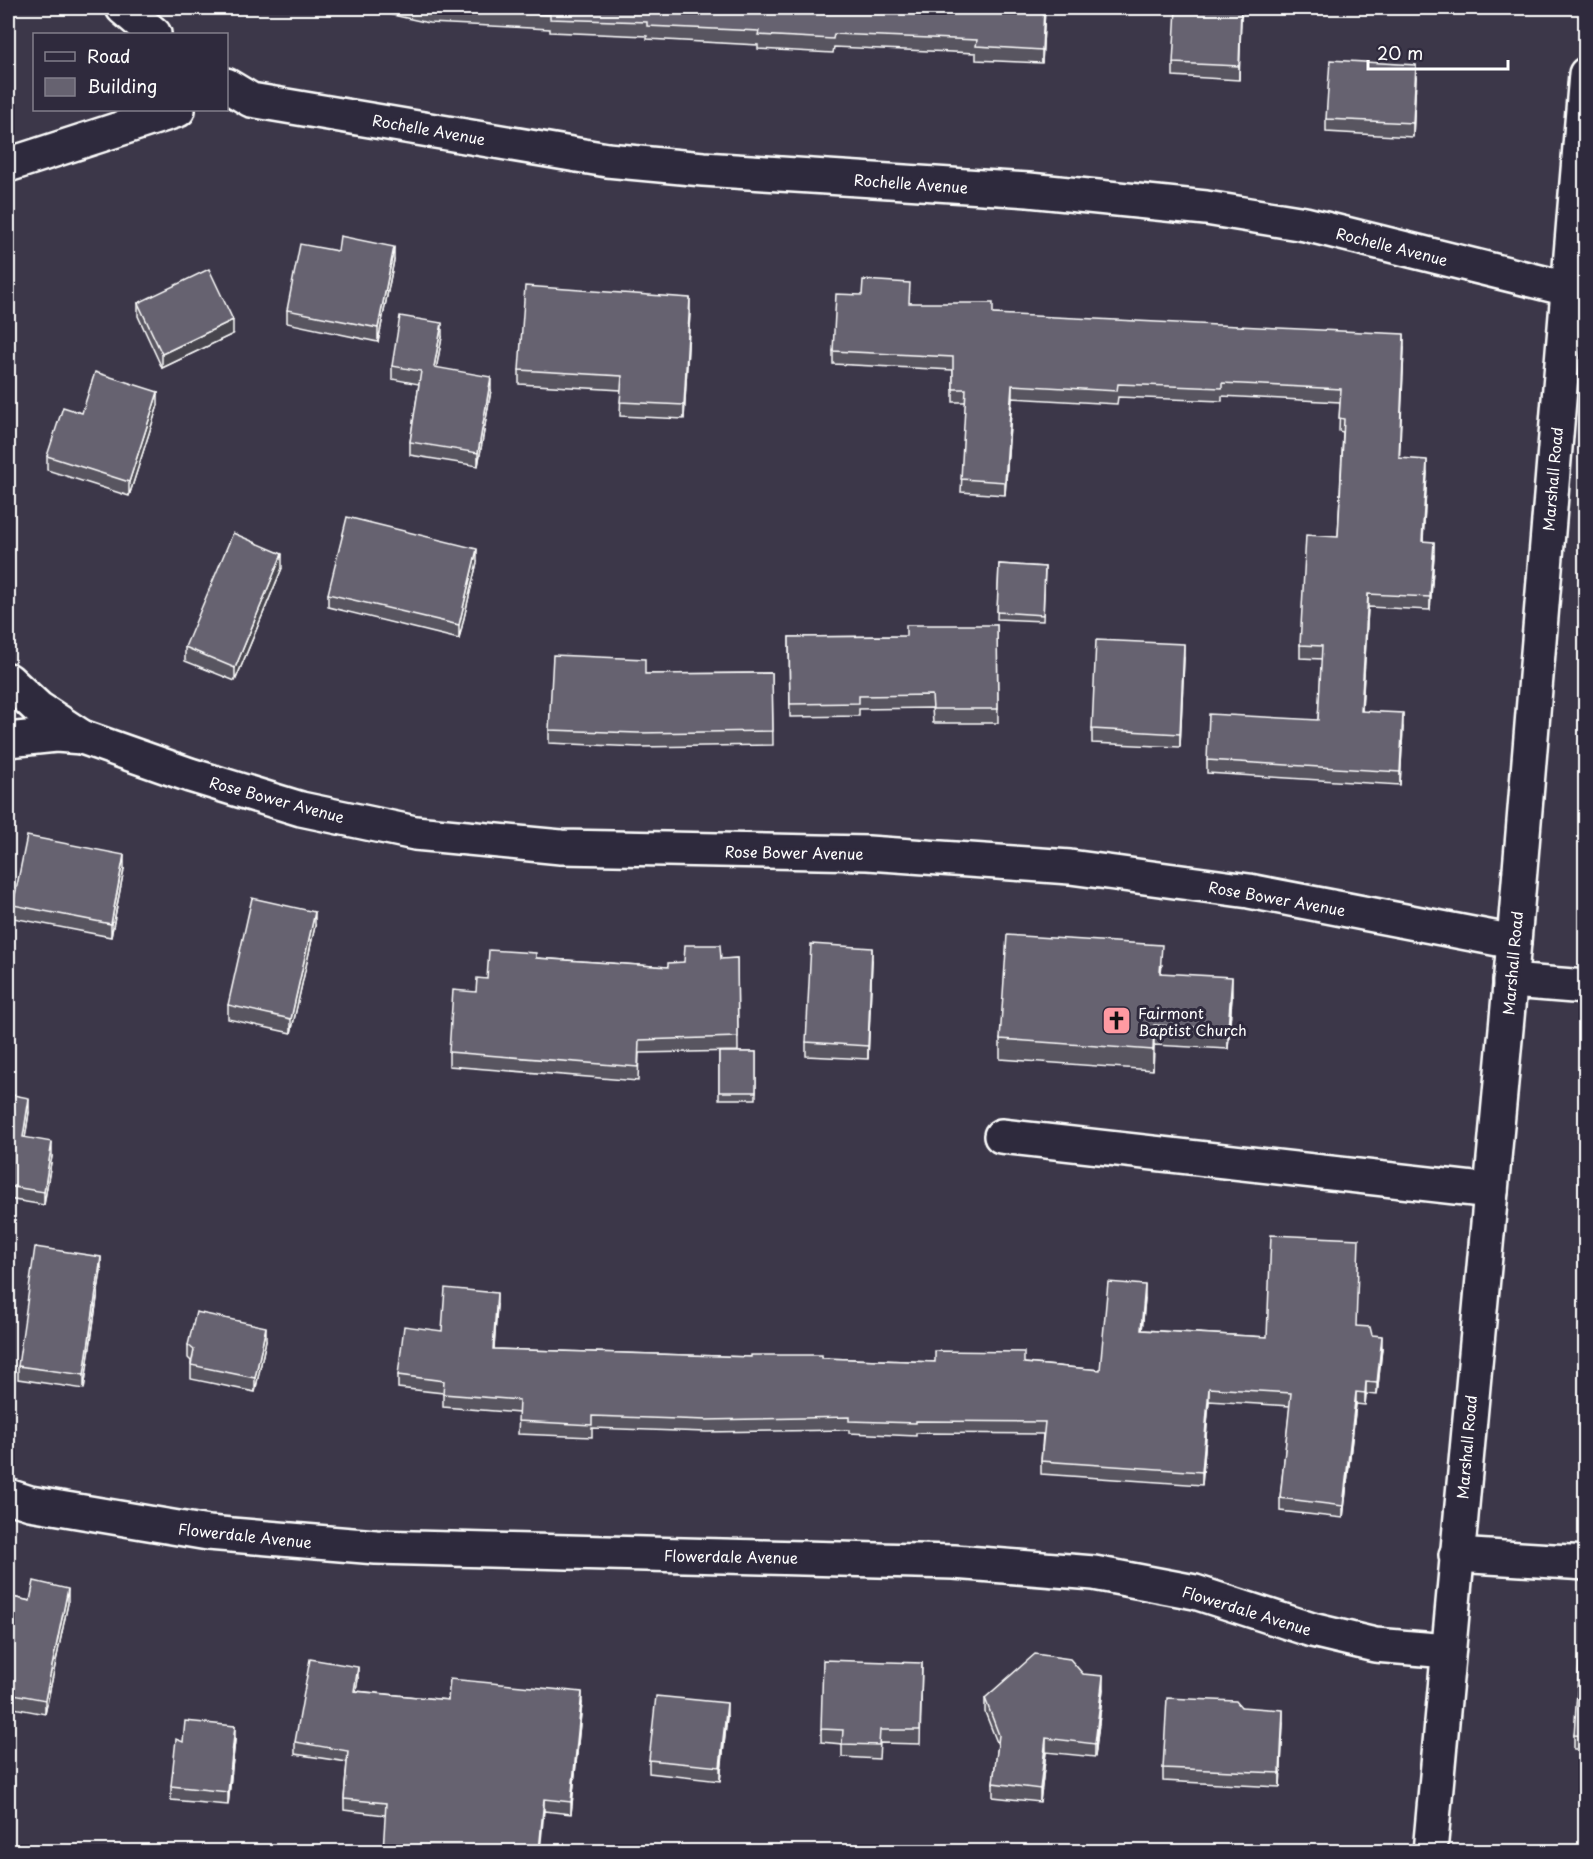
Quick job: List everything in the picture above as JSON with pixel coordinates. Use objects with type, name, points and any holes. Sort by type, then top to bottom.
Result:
[{"type":"street","points":[[123,8],[153,33]]},
{"type":"street","name":"Marshall Road","points":[[1430,1851],[1510,981],[1572,396],[1568,289],[1586,74]]},
{"type":"street","name":"Rochelle Avenue","points":[[234,95],[607,160],[703,169],[1029,190],[1206,208],[1305,224],[1568,289]]},
{"type":"street","points":[[8,165],[175,111]]},
{"type":"street","name":"Rose Bower Avenue","points":[[8,680],[38,708],[82,737],[190,775],[301,809],[416,833],[561,847],[868,853],[1070,867],[1250,891],[1514,942]]},
{"type":"street","name":"Rose Bower Avenue","points":[[8,740],[56,735],[82,737]]},
{"type":"street","points":[[1510,981],[1586,987]]},
{"type":"street","points":[[1001,1136],[1491,1191]]},
{"type":"street","name":"Flowerdale Avenue","points":[[8,1496],[30,1503],[208,1533],[376,1547],[954,1562],[1094,1573],[1195,1592],[1312,1630],[1375,1645],[1448,1651]]},
{"type":"street","points":[[1456,1555],[1586,1563]]},
{"type":"building","points":[[422,8],[1044,8],[1042,50],[976,46],[977,40],[834,34],[833,39],[758,35],[759,31],[647,26],[647,22],[550,19],[550,15]]},
{"type":"building","points":[[1176,8],[1241,8],[1239,66],[1173,63]]},
{"type":"building","points":[[1330,60],[1416,65],[1413,123],[1326,119]]},
{"type":"building","points":[[340,236],[394,247],[378,328],[287,310],[300,244],[338,251]]},
{"type":"building","points":[[209,269],[233,320],[162,354],[138,303]]},
{"type":"building","points":[[863,280],[910,283],[909,303],[993,303],[993,314],[1404,334],[1399,458],[1427,460],[1422,541],[1434,542],[1430,597],[1368,594],[1361,711],[1403,713],[1400,772],[1207,760],[1209,714],[1318,720],[1322,646],[1300,645],[1306,535],[1338,537],[1344,419],[1339,418],[1341,389],[1222,383],[1222,388],[1118,384],[1117,391],[1012,385],[1005,482],[961,479],[966,389],[953,389],[953,357],[833,351],[836,294],[862,295]]},
{"type":"building","points":[[525,286],[690,298],[684,405],[620,402],[622,376],[519,370]]},
{"type":"building","points":[[400,316],[442,323],[434,367],[491,377],[478,453],[410,442],[421,371],[392,366]]},
{"type":"building","points":[[95,372],[158,392],[129,482],[47,456],[63,407],[82,413]]},
{"type":"building","points":[[347,517],[477,549],[459,625],[328,594]]},
{"type":"building","points":[[233,533],[282,554],[235,668],[185,647]]},
{"type":"building","points":[[999,564],[1045,567],[1043,615],[997,612]]},
{"type":"building","points":[[906,625],[997,625],[998,709],[933,709],[932,695],[859,696],[859,703],[790,704],[789,637],[906,636]]},
{"type":"building","points":[[1096,640],[1184,644],[1180,734],[1092,729]]},
{"type":"building","points":[[553,655],[645,659],[645,674],[772,673],[773,731],[638,733],[549,730]]},
{"type":"building","points":[[27,836],[124,855],[111,924],[13,905]]},
{"type":"building","points":[[252,898],[315,912],[291,1019],[228,1005]]},
{"type":"building","name":"Fairmont Baptist Church","points":[[1007,935],[1162,945],[1160,973],[1232,977],[1228,1029],[1154,1025],[1153,1050],[1000,1039]]},
{"type":"building","points":[[811,944],[872,948],[868,1046],[806,1042]]},
{"type":"building","points":[[685,945],[720,945],[721,959],[737,958],[738,1037],[639,1040],[638,1067],[449,1052],[453,990],[476,992],[477,978],[487,979],[489,950],[536,953],[536,958],[668,967],[668,963],[684,962]]},
{"type":"building","points":[[719,1052],[756,1052],[756,1092],[719,1092]]},
{"type":"building","points":[[8,1094],[29,1098],[23,1137],[52,1142],[44,1192],[8,1186]]},
{"type":"building","points":[[1271,1235],[1359,1239],[1356,1326],[1370,1327],[1372,1335],[1382,1336],[1377,1383],[1366,1382],[1365,1393],[1356,1392],[1343,1506],[1280,1498],[1291,1393],[1209,1388],[1202,1472],[1041,1461],[1045,1422],[916,1421],[916,1423],[849,1421],[849,1417],[706,1420],[592,1416],[592,1425],[518,1421],[519,1400],[443,1394],[444,1381],[398,1375],[404,1326],[442,1331],[445,1288],[497,1293],[493,1349],[751,1357],[751,1355],[822,1355],[822,1358],[935,1362],[935,1351],[1024,1352],[1024,1363],[1100,1370],[1108,1282],[1145,1285],[1141,1330],[1267,1337]]},
{"type":"building","points":[[35,1247],[101,1257],[84,1375],[18,1366]]},
{"type":"building","points":[[196,1312],[266,1327],[255,1378],[191,1365],[194,1350],[188,1345]]},
{"type":"building","points":[[34,1581],[68,1589],[45,1700],[8,1693],[8,1596],[30,1601]]},
{"type":"building","points":[[1035,1654],[1070,1659],[1083,1674],[1103,1676],[1095,1744],[1046,1738],[1040,1789],[993,1783],[999,1735],[985,1698]]},
{"type":"building","points":[[310,1659],[358,1667],[354,1691],[448,1700],[450,1679],[582,1692],[571,1802],[544,1799],[539,1851],[383,1851],[386,1803],[344,1799],[348,1751],[295,1742]]},
{"type":"building","points":[[823,1660],[922,1663],[920,1730],[880,1730],[879,1745],[842,1744],[843,1730],[821,1729]]},
{"type":"building","points":[[1579,1663],[1586,1664],[1586,1736],[1574,1735]]},
{"type":"building","points":[[656,1696],[727,1703],[720,1767],[649,1760]]},
{"type":"building","points":[[1167,1698],[1236,1701],[1241,1707],[1283,1710],[1280,1773],[1163,1768]]},
{"type":"building","points":[[185,1721],[235,1726],[228,1792],[171,1786],[176,1739],[183,1742]]},
{"type":"building","points":[[1226,1846],[1286,1851],[1225,1851]]},
{"type":"place","name":"Fairmont Baptist Church","points":[[1117,1021]]}]
